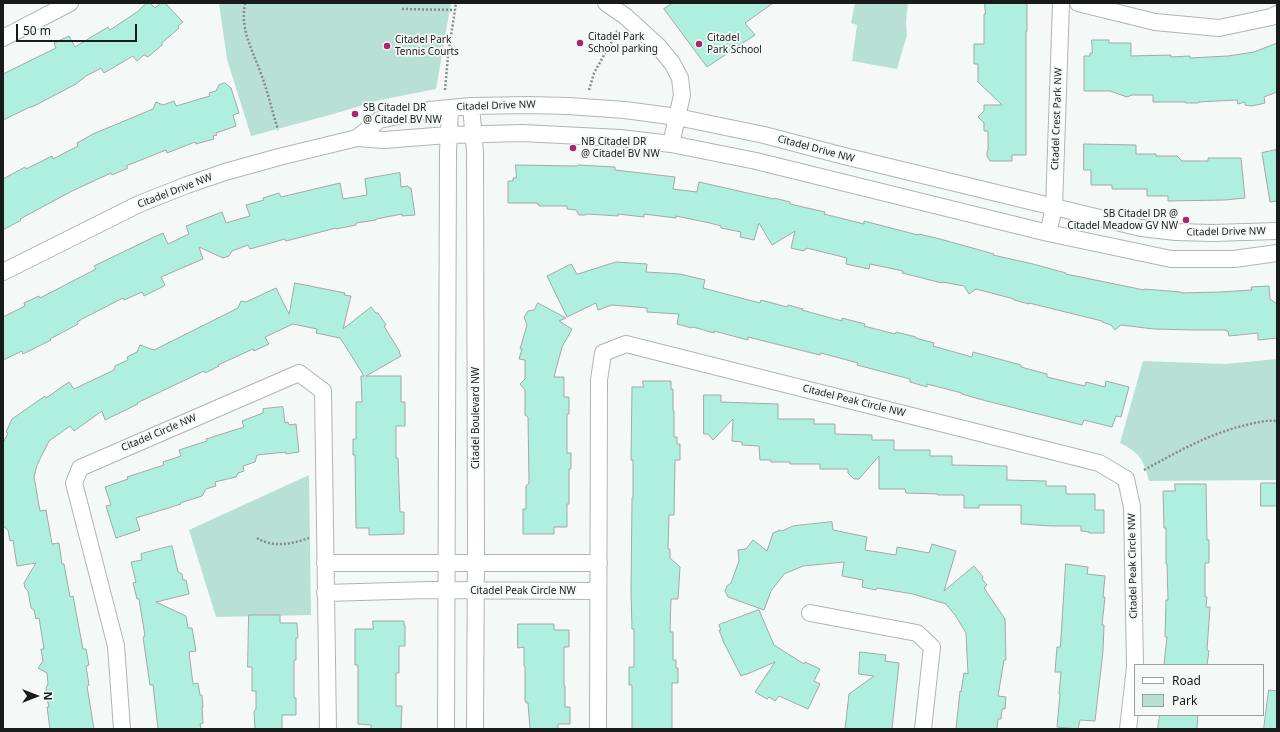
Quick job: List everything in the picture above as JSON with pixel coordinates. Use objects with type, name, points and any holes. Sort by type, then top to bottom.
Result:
[{"type":"street","points":[[3,38],[70,3]]},
{"type":"street","points":[[606,3],[625,16],[658,47],[672,63],[680,78],[682,95],[671,144]]},
{"type":"street","name":"Citadel Crest Park NW","points":[[1048,234],[1054,208],[1061,3]]},
{"type":"street","points":[[1078,3],[1155,22],[1219,28],[1271,17],[1277,14]]},
{"type":"street","name":"Citadel Drive NW","points":[[357,138],[379,120],[429,110],[471,106],[528,104],[625,110],[677,117],[764,135],[1054,208],[1141,228],[1176,232],[1213,233],[1277,231]]},
{"type":"street","name":"Citadel Boulevard NW","points":[[471,106],[475,152],[475,729]]},
{"type":"street","points":[[446,729],[448,591],[448,135],[450,108]]},
{"type":"street","name":"Citadel Drive NW","points":[[3,272],[139,204],[225,172],[279,157],[357,138],[384,140],[448,135],[522,132],[620,138],[671,144],[756,161],[837,180],[1048,234],[1171,259],[1234,259],[1277,253]]},
{"type":"street","points":[[837,180],[844,156]]},
{"type":"street","name":"Citadel Peak Circle NW","points":[[598,729],[599,380],[603,353],[626,344],[1099,463],[1126,479],[1132,507],[1135,664]]},
{"type":"street","name":"Citadel Circle NW","points":[[122,729],[116,646],[74,483],[80,468],[299,373],[323,391],[328,729]]},
{"type":"street","points":[[325,563],[599,563]]},
{"type":"street","points":[[325,592],[448,591]]},
{"type":"street","name":"Citadel Peak Circle NW","points":[[448,591],[598,591]]},
{"type":"street","points":[[810,612],[917,633],[932,647],[923,729]]},
{"type":"street","name":"Citadel Peak Circle NW","points":[[1128,729],[1134,675]]},
{"type":"path","points":[[245,3],[243,21],[244,30],[262,75],[278,130]]},
{"type":"path","points":[[445,90],[448,56],[456,3]]},
{"type":"path","points":[[402,9],[455,10]]},
{"type":"path","points":[[589,90],[594,73],[625,16]]},
{"type":"path","points":[[1144,470],[1202,439],[1235,427],[1270,420],[1277,421]]},
{"type":"path","points":[[257,538],[263,542],[274,544],[312,538]]},
{"type":"green space","points":[[219,3],[451,3],[436,89],[380,100],[251,136],[227,59]]},
{"type":"green space","points":[[855,3],[908,3],[906,22],[907,35],[897,69],[852,61],[857,25],[851,23]]},
{"type":"green space","points":[[1277,359],[1277,480],[1149,481],[1143,462],[1137,454],[1120,443],[1143,361],[1226,364]]},
{"type":"green space","points":[[309,475],[311,615],[216,617],[189,530]]},
{"type":"building","points":[[147,3],[150,3],[155,8],[161,3],[165,3],[183,22],[178,26],[179,28],[162,43],[162,45],[148,57],[144,55],[137,61],[133,56],[104,73],[101,68],[86,76],[76,84],[3,120],[3,74],[56,48],[54,43],[69,36],[75,47],[108,27],[110,30],[137,12]]},
{"type":"building","points":[[673,3],[773,3],[745,23],[755,35],[707,67],[664,9]]},
{"type":"building","points":[[985,3],[1027,3],[1026,155],[1012,155],[1012,161],[990,161],[987,156],[988,131],[984,131],[984,123],[978,117],[984,111],[984,105],[1002,105],[978,82],[978,64],[974,64],[974,44],[984,44]]},
{"type":"building","points":[[1092,40],[1109,40],[1109,43],[1131,43],[1131,56],[1171,55],[1171,57],[1190,56],[1190,58],[1228,56],[1254,52],[1277,43],[1277,92],[1264,97],[1265,103],[1252,106],[1245,105],[1245,102],[1238,104],[1237,100],[1198,103],[1153,102],[1153,95],[1132,95],[1127,97],[1110,91],[1084,91],[1084,56],[1090,56],[1090,53],[1092,53]]},
{"type":"building","points":[[225,83],[231,88],[239,113],[233,115],[236,126],[216,133],[217,135],[213,136],[214,139],[196,144],[195,142],[167,153],[166,150],[126,166],[128,168],[112,175],[111,173],[72,191],[20,219],[21,220],[3,230],[3,179],[25,167],[26,169],[52,156],[53,159],[78,146],[77,143],[93,134],[153,109],[156,102],[163,105],[174,101],[176,106],[210,96],[209,93],[216,91],[219,85]]},
{"type":"building","points":[[1084,144],[1136,145],[1136,154],[1177,156],[1182,161],[1208,161],[1208,158],[1241,158],[1245,198],[1225,200],[1168,201],[1168,196],[1147,196],[1147,189],[1112,189],[1112,185],[1091,185],[1091,170],[1084,170]]},
{"type":"building","points":[[1276,150],[1277,201],[1270,202],[1262,153]]},
{"type":"building","points":[[516,165],[578,165],[615,167],[615,170],[675,177],[673,189],[697,192],[699,182],[774,198],[790,202],[790,204],[825,212],[824,214],[864,224],[864,221],[940,239],[994,254],[993,255],[1033,264],[1066,274],[1144,290],[1181,293],[1220,292],[1252,290],[1251,287],[1269,286],[1270,299],[1277,304],[1277,338],[1258,340],[1258,333],[1229,336],[1228,331],[1226,330],[1154,329],[1121,325],[1115,330],[1111,325],[1102,321],[1029,304],[976,289],[969,294],[964,286],[942,283],[902,273],[903,271],[870,264],[869,269],[846,264],[847,258],[807,248],[804,251],[791,248],[795,231],[772,245],[759,223],[754,240],[740,237],[741,232],[721,228],[721,226],[710,223],[676,216],[676,218],[644,214],[644,217],[618,214],[618,216],[587,214],[579,215],[576,210],[567,209],[567,206],[539,206],[537,203],[508,203],[508,181],[513,181],[513,178],[516,178]]},
{"type":"building","points":[[400,173],[401,187],[408,186],[411,188],[415,215],[402,216],[402,214],[356,223],[356,225],[336,228],[286,241],[285,239],[250,249],[248,245],[232,251],[229,256],[223,258],[199,247],[203,259],[161,277],[165,285],[164,286],[144,296],[142,292],[124,300],[123,298],[82,319],[77,322],[78,324],[50,339],[51,340],[23,354],[22,351],[3,360],[3,317],[25,306],[24,303],[39,296],[40,298],[96,269],[94,266],[154,237],[163,233],[168,244],[189,234],[186,226],[222,212],[226,223],[250,216],[246,205],[264,200],[263,198],[279,193],[281,197],[340,183],[343,199],[367,195],[365,179]]},
{"type":"building","points":[[616,262],[647,264],[646,272],[680,274],[705,280],[703,288],[760,303],[761,300],[787,307],[788,305],[842,321],[842,318],[865,324],[864,326],[895,334],[896,332],[916,337],[934,343],[933,346],[972,357],[973,352],[1021,365],[1021,367],[1047,374],[1047,377],[1085,386],[1086,382],[1105,387],[1106,381],[1129,387],[1121,417],[1116,416],[1112,427],[1084,420],[1082,425],[979,399],[927,384],[927,387],[910,382],[910,379],[857,365],[858,363],[821,353],[820,355],[748,337],[748,340],[714,331],[714,333],[677,324],[679,314],[647,312],[647,308],[612,305],[598,310],[596,303],[567,317],[547,276],[571,264],[577,274]]},
{"type":"building","points":[[295,283],[345,293],[344,295],[351,296],[343,329],[371,307],[376,313],[378,313],[386,325],[384,326],[400,352],[401,356],[366,376],[401,376],[401,402],[405,402],[405,426],[396,426],[396,458],[398,458],[400,512],[404,512],[404,534],[369,535],[369,528],[356,528],[355,455],[353,455],[353,439],[356,439],[356,402],[362,402],[361,376],[364,376],[340,338],[316,333],[317,329],[293,324],[265,337],[269,344],[254,351],[253,349],[218,365],[219,366],[205,373],[204,371],[105,420],[102,411],[74,431],[70,426],[49,441],[37,465],[34,477],[40,511],[46,510],[52,544],[59,543],[62,564],[64,564],[70,597],[73,596],[83,649],[86,649],[89,665],[86,666],[89,685],[87,686],[94,729],[50,729],[47,707],[49,707],[46,688],[48,684],[47,673],[38,668],[43,661],[41,649],[44,649],[39,618],[36,619],[34,610],[31,608],[28,591],[25,588],[24,583],[36,563],[17,566],[13,540],[10,541],[8,530],[3,526],[3,443],[12,419],[45,396],[46,398],[69,382],[74,389],[114,370],[115,366],[128,360],[127,357],[137,352],[140,345],[154,350],[238,308],[241,301],[246,302],[276,288],[289,314]]},
{"type":"building","points":[[538,303],[566,318],[559,321],[572,329],[562,347],[554,377],[564,377],[564,397],[569,397],[569,414],[567,414],[567,453],[571,453],[571,469],[569,469],[569,504],[567,504],[567,527],[554,527],[554,534],[523,534],[523,509],[526,509],[526,486],[529,483],[528,417],[525,415],[525,390],[520,384],[525,379],[525,360],[519,359],[522,349],[520,349],[527,325],[524,317],[528,311],[534,310]]},
{"type":"building","points":[[643,381],[671,381],[671,389],[673,389],[674,437],[677,437],[677,444],[680,444],[680,460],[675,460],[674,515],[669,515],[668,549],[670,549],[670,558],[680,567],[678,599],[671,599],[670,632],[673,632],[673,660],[676,660],[676,668],[678,668],[678,683],[672,683],[672,729],[632,729],[632,685],[629,685],[629,667],[634,667],[634,629],[632,629],[631,592],[633,498],[633,460],[631,460],[632,387],[643,387]]},
{"type":"building","points":[[704,395],[721,395],[721,402],[778,404],[778,419],[814,419],[814,424],[835,424],[835,434],[872,435],[872,440],[894,440],[894,450],[930,450],[930,456],[952,456],[952,465],[1007,466],[1007,480],[1046,481],[1046,486],[1066,486],[1066,494],[1095,494],[1095,510],[1104,510],[1104,533],[1089,533],[1081,531],[1081,526],[1021,524],[1021,505],[979,505],[979,508],[964,508],[963,495],[906,493],[905,489],[879,489],[879,456],[859,479],[854,479],[848,473],[848,469],[820,469],[820,464],[790,464],[790,462],[771,462],[771,460],[760,460],[759,446],[742,445],[742,442],[732,441],[733,419],[713,440],[708,434],[704,434]]},
{"type":"building","points":[[283,407],[285,423],[288,422],[289,425],[296,424],[299,452],[257,455],[255,462],[243,466],[244,471],[238,473],[236,477],[215,482],[216,486],[206,489],[202,496],[136,518],[140,530],[116,538],[106,506],[111,505],[105,487],[128,479],[127,477],[164,465],[163,462],[181,456],[179,450],[207,441],[206,439],[244,427],[242,421],[263,413],[263,409]]},
{"type":"building","points":[[1261,483],[1277,483],[1277,506],[1261,506]]},
{"type":"building","points":[[1175,484],[1206,484],[1209,563],[1205,563],[1205,597],[1207,597],[1206,607],[1210,607],[1207,650],[1209,651],[1207,664],[1164,664],[1167,637],[1165,637],[1166,600],[1168,600],[1166,528],[1164,528],[1163,491],[1175,491]]},
{"type":"building","points":[[832,522],[833,530],[867,537],[865,550],[896,555],[897,547],[929,553],[932,544],[956,551],[944,591],[974,566],[983,577],[982,579],[987,585],[984,588],[1005,619],[1006,660],[1004,660],[998,696],[1006,697],[1005,709],[1002,709],[1001,719],[998,719],[997,729],[956,729],[960,691],[961,692],[964,673],[968,674],[966,633],[946,604],[913,594],[862,587],[863,580],[842,576],[844,562],[803,566],[784,574],[771,591],[764,610],[728,597],[725,591],[727,586],[731,583],[739,561],[738,550],[746,549],[753,540],[767,551],[773,533],[793,526]]},
{"type":"building","points":[[172,546],[178,572],[182,574],[183,580],[186,580],[189,594],[156,602],[186,616],[188,628],[192,628],[196,651],[189,652],[193,684],[198,683],[200,695],[202,695],[203,723],[200,724],[201,729],[158,729],[153,685],[150,685],[143,637],[145,636],[139,599],[137,599],[133,583],[136,582],[131,562],[142,560],[141,554]]},
{"type":"building","points":[[1066,564],[1088,567],[1087,574],[1105,576],[1103,597],[1105,597],[1102,625],[1104,625],[1103,651],[1095,721],[1080,720],[1078,729],[1057,727],[1061,672],[1055,672],[1057,647],[1060,647]]},
{"type":"building","points":[[759,610],[774,645],[804,664],[805,662],[820,669],[814,681],[820,684],[808,709],[779,696],[775,701],[769,697],[767,699],[755,692],[775,662],[741,676],[724,643],[719,630],[721,630],[719,625]]},
{"type":"building","points":[[249,615],[280,615],[280,623],[297,623],[298,638],[296,638],[296,660],[294,660],[294,698],[296,698],[296,715],[282,715],[282,729],[255,729],[254,712],[256,709],[256,691],[252,691],[252,667],[248,667]]},
{"type":"building","points":[[373,621],[404,621],[405,646],[399,646],[399,673],[396,673],[396,706],[402,706],[401,729],[371,729],[371,725],[358,724],[358,665],[355,665],[355,629],[373,629]]},
{"type":"building","points":[[518,624],[554,624],[554,630],[569,630],[569,647],[564,647],[564,686],[565,707],[570,707],[570,724],[558,724],[558,729],[530,729],[528,703],[525,701],[524,647],[518,648]]},
{"type":"building","points":[[860,652],[886,655],[885,661],[899,663],[892,729],[845,729],[849,694],[874,676],[859,674]]},
{"type":"building","points":[[1269,690],[1277,691],[1277,729],[1264,729]]},
{"type":"building","points":[[1160,716],[1198,716],[1197,729],[1158,729]]},
{"type":"place","name":"Citadel Park School parking","points":[[580,43]]},
{"type":"place","name":"Citadel Park School","points":[[699,44]]},
{"type":"place","name":"Citadel Park Tennis Courts","points":[[387,46]]},
{"type":"place","name":"SB Citadel DR @ Citadel BV NW","points":[[355,114]]},
{"type":"place","name":"NB Citadel DR @ Citadel BV NW","points":[[573,148]]},
{"type":"place","name":"SB Citadel DR @ Citadel Meadow GV NW","points":[[1186,220]]}]
